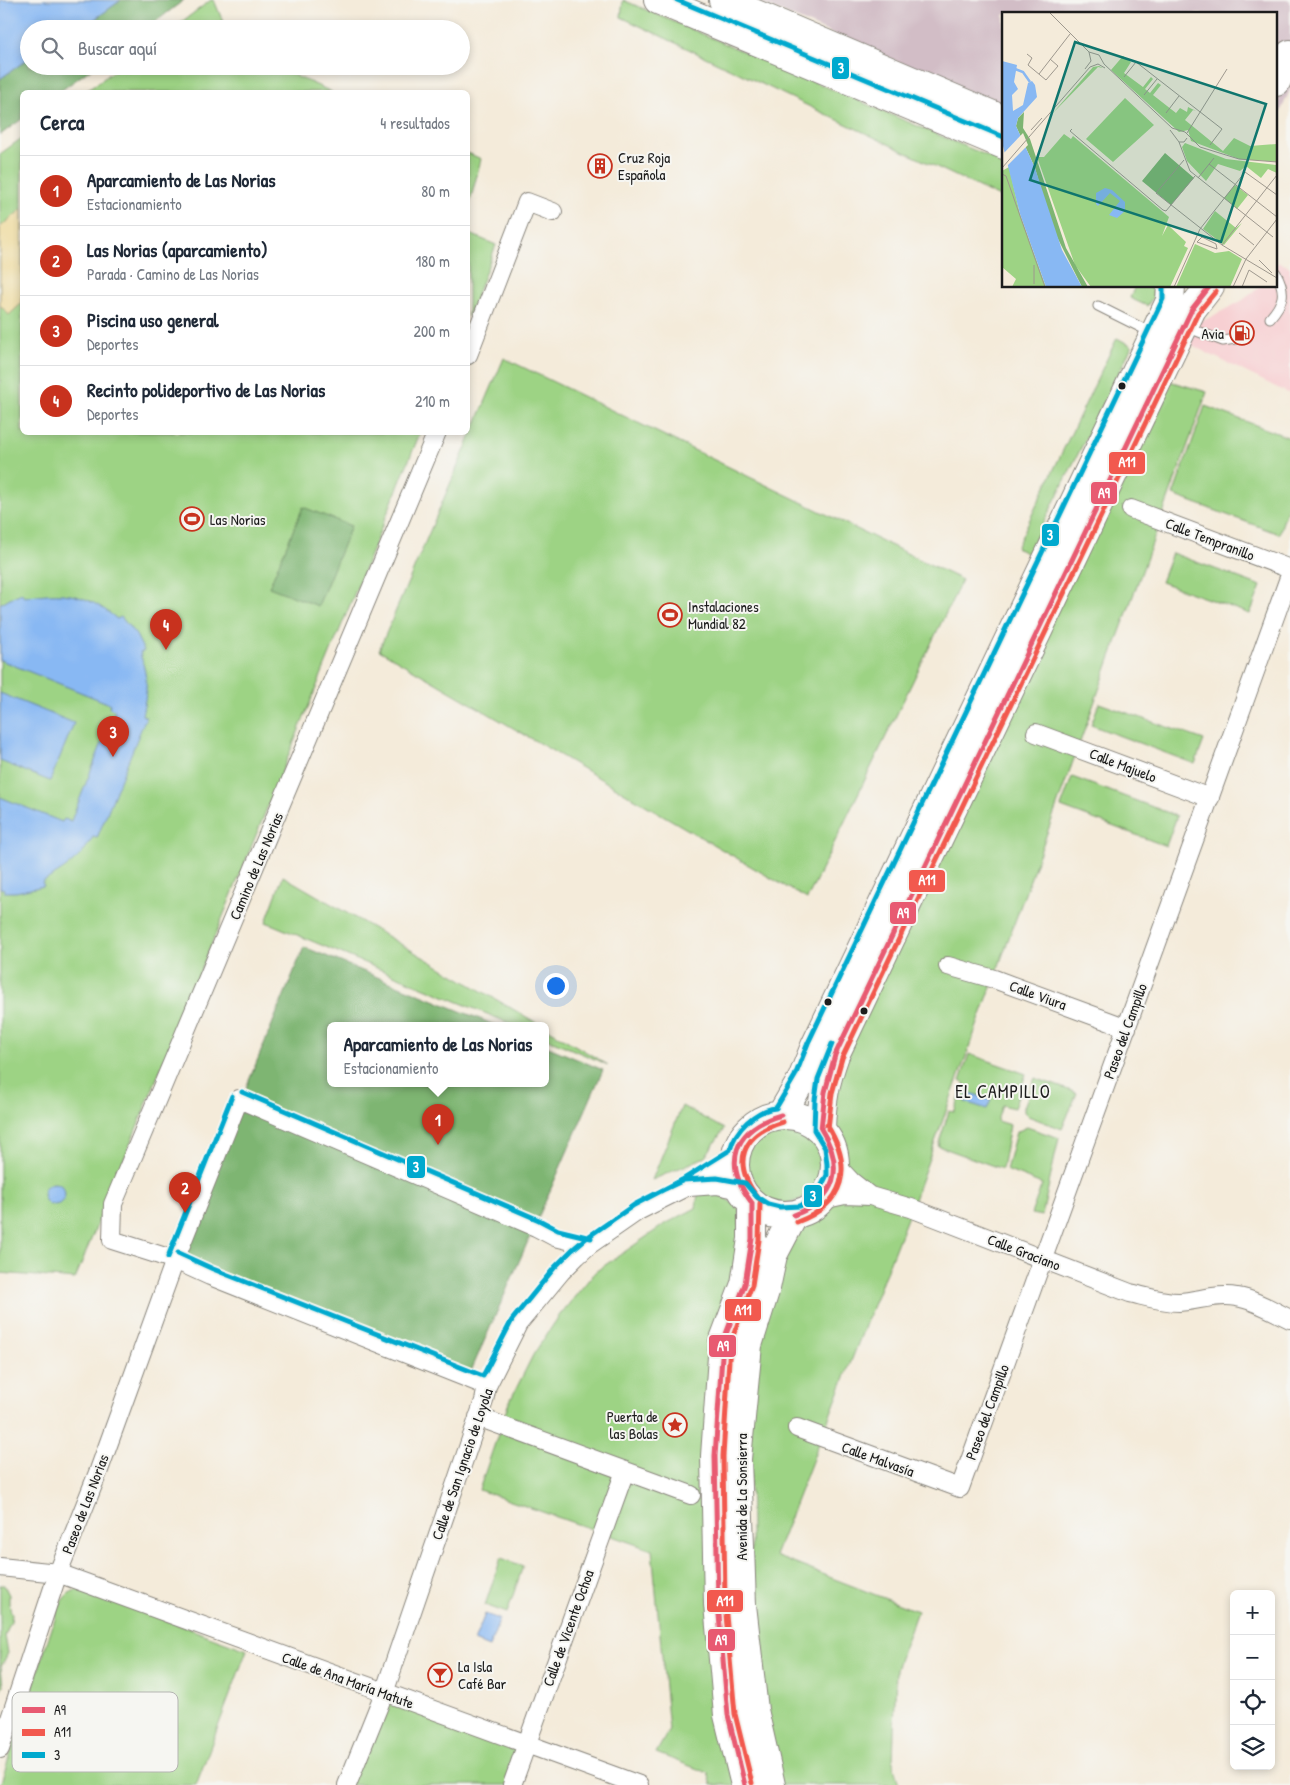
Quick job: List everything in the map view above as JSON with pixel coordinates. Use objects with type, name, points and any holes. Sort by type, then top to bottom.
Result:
[{"type":"main road","points":[[658,0],[1002,144]]},
{"type":"main road","points":[[723,0],[1002,119]]},
{"type":"main road","points":[[1278,78],[1290,54]]},
{"type":"main road","points":[[782,1114],[802,1079],[815,1046],[1170,301],[1171,288]]},
{"type":"main road","points":[[821,1129],[823,1090],[835,1055],[1192,309],[1208,288]]},
{"type":"main road","points":[[782,1114],[802,1118],[821,1129],[832,1146],[835,1164],[834,1177],[822,1200],[809,1209],[794,1215],[779,1215],[765,1211],[747,1197],[735,1173],[736,1155],[739,1144],[752,1127],[771,1116],[782,1114]]},
{"type":"main road","name":"Avenida de La Sonsierra","points":[[745,1785],[728,1715],[718,1604],[715,1456],[723,1342],[745,1284],[752,1239],[747,1197]]},
{"type":"main road","name":"Avenida de La Sonsierra","points":[[771,1785],[754,1710],[742,1605],[738,1459],[748,1345],[766,1288],[773,1255],[794,1215]]},
{"type":"street","points":[[470,350],[527,202],[553,212]]},
{"type":"street","name":"Camino de Las Norias","points":[[175,1260],[112,1240],[113,1204],[436,435]]},
{"type":"street","name":"Calle Tempranillo","points":[[1131,509],[1290,569]]},
{"type":"street","name":"Paseo del Campillo","points":[[960,1488],[1290,575]]},
{"type":"street","name":"Calle Majuelo","points":[[1036,733],[1210,798]]},
{"type":"street","name":"Calle Viura","points":[[948,966],[994,979],[1126,1028]]},
{"type":"street","name":"Paseo de Las Norias","points":[[19,1692],[58,1573],[99,1470],[175,1260],[239,1099],[536,1227],[555,1237]]},
{"type":"street","name":"Calle de San Ignacio de Loyola","points":[[347,1785],[384,1693],[487,1386],[518,1324],[561,1272],[590,1245],[638,1211],[686,1187],[736,1155]]},
{"type":"street","name":"Calle Graciano","points":[[835,1164],[851,1181],[870,1196]]},
{"type":"street","name":"Calle de San Ignacio de Loyola","points":[[686,1187],[717,1185],[747,1197]]},
{"type":"street","name":"Calle Graciano","points":[[822,1200],[845,1195],[870,1196],[911,1208],[1130,1293],[1157,1300],[1180,1302],[1223,1296],[1237,1297],[1262,1305],[1290,1319]]},
{"type":"street","points":[[555,1237],[590,1245]]},
{"type":"street","points":[[555,1237],[562,1256],[561,1272]]},
{"type":"street","points":[[175,1260],[210,1276],[487,1386]]},
{"type":"street","points":[[478,1417],[691,1495]]},
{"type":"street","name":"Calle Malvasía","points":[[797,1428],[960,1488]]},
{"type":"street","name":"Calle de Vicente Ochoa","points":[[512,1785],[625,1470]]},
{"type":"street","name":"Calle de Ana María Matute","points":[[0,1567],[58,1573],[638,1785]]},
{"type":"street","name":"Paseo de Las Norias","points":[[0,1749],[12,1713]]},
{"type":"lane","points":[[1270,318],[1280,306],[1282,294],[1278,277]]},
{"type":"lane","points":[[1098,306],[1154,334]]},
{"type":"lane","points":[[1184,326],[1223,341],[1247,337]]},
{"type":"shaded area","points":[[754,0],[1290,0],[1290,90],[1278,117],[1278,12],[1002,12],[1002,107]]},
{"type":"shaded area","name":"Avia","points":[[1278,263],[1290,267],[1290,394],[1189,344],[1197,321],[1207,319],[1243,300],[1258,288],[1278,288]]},
{"type":"green space","points":[[121,0],[184,0],[158,20],[94,20]]},
{"type":"green space","points":[[211,0],[214,0],[222,20],[184,20]]},
{"type":"green space","points":[[623,0],[1002,162],[1002,198],[621,17]]},
{"type":"green space","points":[[20,65],[20,75],[83,75],[62,90],[20,90],[20,120],[0,135],[0,79]]},
{"type":"green space","points":[[109,75],[293,75],[327,90],[88,90]]},
{"type":"green space","points":[[20,139],[20,435],[419,435],[75,1279],[0,1273],[0,154]]},
{"type":"green space","points":[[470,154],[481,159],[470,202]]},
{"type":"green space","points":[[470,234],[496,245],[470,312]]},
{"type":"green space","points":[[1134,288],[1154,288],[1153,297],[1147,306],[1130,298]]},
{"type":"green space","points":[[1117,338],[1132,346],[1028,554],[1016,548]]},
{"type":"green space","name":"Instalaciones Mundial 82","points":[[504,358],[962,580],[807,899],[379,650]]},
{"type":"green space","points":[[1159,378],[1207,392],[911,1208],[775,1556],[917,1611],[896,1669],[893,1763],[899,1785],[771,1785],[754,1710],[748,1345],[794,1215],[822,1200],[869,1195],[835,1164],[832,1145],[827,1137],[822,1100]]},
{"type":"green space","points":[[1205,406],[1290,438],[1290,500],[1279,534],[1173,495]]},
{"type":"green space","points":[[303,507],[351,526],[318,606],[269,587]]},
{"type":"green space","points":[[1172,553],[1261,586],[1250,614],[1161,582]]},
{"type":"green space","points":[[1099,703],[1204,740],[1195,764],[1091,725]]},
{"type":"green space","points":[[1072,777],[1177,816],[1166,846],[1061,807]]},
{"type":"green space","points":[[283,876],[535,1022],[506,1022],[266,922]]},
{"type":"green space","points":[[304,947],[487,1022],[327,1022],[327,1087],[549,1087],[549,1047],[603,1070],[468,1378],[175,1260]]},
{"type":"green space","points":[[549,1030],[608,1065],[549,1039]]},
{"type":"green space","points":[[969,1054],[1026,1074],[1014,1108],[1002,1105],[997,1121],[1010,1125],[1002,1169],[938,1146],[949,1111],[954,1112],[965,1084],[960,1081]]},
{"type":"green space","points":[[1035,1078],[1077,1093],[1062,1129],[1028,1116],[1024,1112],[1024,1107]]},
{"type":"green space","points":[[682,1106],[724,1129],[705,1157],[652,1180]]},
{"type":"green space","points":[[784,1127],[798,1130],[811,1138],[819,1151],[822,1165],[819,1179],[811,1192],[798,1200],[784,1203],[770,1200],[757,1192],[749,1179],[746,1165],[749,1151],[757,1138],[770,1130]]},
{"type":"green space","points":[[1027,1127],[1059,1138],[1042,1216],[1031,1214],[1042,1184],[1006,1170],[1016,1132]]},
{"type":"green space","points":[[698,1193],[720,1196],[739,1209],[745,1785],[712,1785],[708,1773],[656,1753],[669,1730],[652,1550],[479,1490],[508,1405],[533,1355],[559,1316],[595,1272],[665,1224],[696,1208]]},
{"type":"green space","points":[[501,1558],[523,1566],[507,1613],[485,1605]]},
{"type":"green space","points":[[0,1585],[4,1585],[9,1595],[12,1615],[5,1636],[8,1653],[1,1667],[3,1686],[0,1692]]},
{"type":"green space","points":[[76,1590],[84,1590],[247,1650],[196,1785],[0,1785],[12,1749],[12,1772],[178,1772],[178,1692],[31,1692],[59,1607],[70,1593]]},
{"type":"green space","points":[[384,1693],[526,1744],[512,1785],[347,1785]]},
{"type":"sand","points":[[20,211],[20,305],[9,315],[0,305],[0,227]]},
{"type":"water","points":[[0,0],[121,0],[94,20],[20,20],[20,65],[0,79]]},
{"type":"water","points":[[22,593],[24,597],[51,594],[74,596],[95,604],[117,619],[121,617],[136,635],[144,651],[140,653],[145,670],[146,684],[142,715],[146,717],[97,838],[93,837],[78,858],[42,882],[44,886],[16,892],[4,892],[4,889],[0,888],[0,797],[62,822],[64,819],[71,821],[115,710],[109,708],[110,704],[0,660],[0,604]]},
{"type":"water","points":[[0,693],[74,723],[50,781],[0,761]]},
{"type":"water","points":[[968,1092],[991,1100],[987,1109],[965,1102]]},
{"type":"water","points":[[54,1183],[62,1186],[65,1194],[62,1202],[54,1205],[46,1202],[43,1194],[46,1186]]},
{"type":"water","points":[[485,1614],[500,1619],[489,1647],[474,1641]]},
{"type":"transit line","name":"3","points":[[677,0],[1002,136]]},
{"type":"transit line","name":"3","points":[[178,1253],[213,1269],[483,1376],[512,1320],[555,1267],[572,1250],[634,1205],[682,1180],[730,1150],[736,1135],[747,1122],[761,1113],[776,1108],[795,1076],[808,1043],[1163,299],[1163,288]]},
{"type":"transit line","name":"A9","points":[[821,1129],[825,1092],[835,1055],[1192,309],[1208,288]]},
{"type":"transit line","name":"A11","points":[[828,1129],[832,1093],[842,1058],[1198,313],[1216,291]]},
{"type":"transit line","name":"3","points":[[665,1189],[684,1180],[717,1178],[745,1183],[757,1197],[768,1204],[780,1207],[800,1206],[811,1199],[827,1175],[825,1148],[814,1130],[815,1100],[818,1079],[832,1044]]},
{"type":"transit line","name":"3","points":[[242,1092],[539,1220],[558,1230],[591,1238]]},
{"type":"transit line","name":"3","points":[[168,1257],[232,1096]]},
{"type":"transit line","name":"A9","points":[[752,1203],[737,1175],[735,1162],[737,1150],[743,1139],[752,1129],[765,1121],[781,1115]]},
{"type":"transit line","name":"A11","points":[[758,1198],[745,1173],[743,1162],[745,1151],[758,1134],[769,1127],[783,1122]]},
{"type":"transit line","name":"A11","points":[[797,1222],[826,1205],[835,1195],[840,1183],[842,1170],[840,1156],[827,1125]]},
{"type":"transit line","name":"A9","points":[[794,1215],[820,1200],[828,1191],[833,1180],[833,1156],[821,1129]]},
{"type":"transit line","name":"A9","points":[[745,1785],[728,1715],[718,1604],[715,1456],[723,1342],[745,1284],[752,1239],[752,1203]]},
{"type":"transit line","name":"A11","points":[[752,1783],[735,1714],[725,1604],[723,1456],[730,1344],[752,1285],[759,1240],[760,1203]]},
{"type":"place","name":"Cruz Roja Española","points":[[600,166]]},
{"type":"place","name":"Avia","points":[[1242,333]]},
{"type":"place","name":"Las Norias","points":[[192,519]]},
{"type":"place","name":"Instalaciones Mundial 82","points":[[670,615]]},
{"type":"place","name":"Recinto polideportivo de Las Norias","points":[[166,650]]},
{"type":"place","name":"Piscina uso general","points":[[113,757]]},
{"type":"place","name":"Aparcamiento de Las Norias","points":[[438,1145]]},
{"type":"place","name":"Las Norias (aparcamiento)","points":[[185,1213]]},
{"type":"place","name":"Puerta de las Bolas","points":[[675,1425]]},
{"type":"place","name":"La Isla Café Bar","points":[[440,1675]]},
{"type":"district","name":"EL CAMPILLO","points":[[1003,1091]]}]
